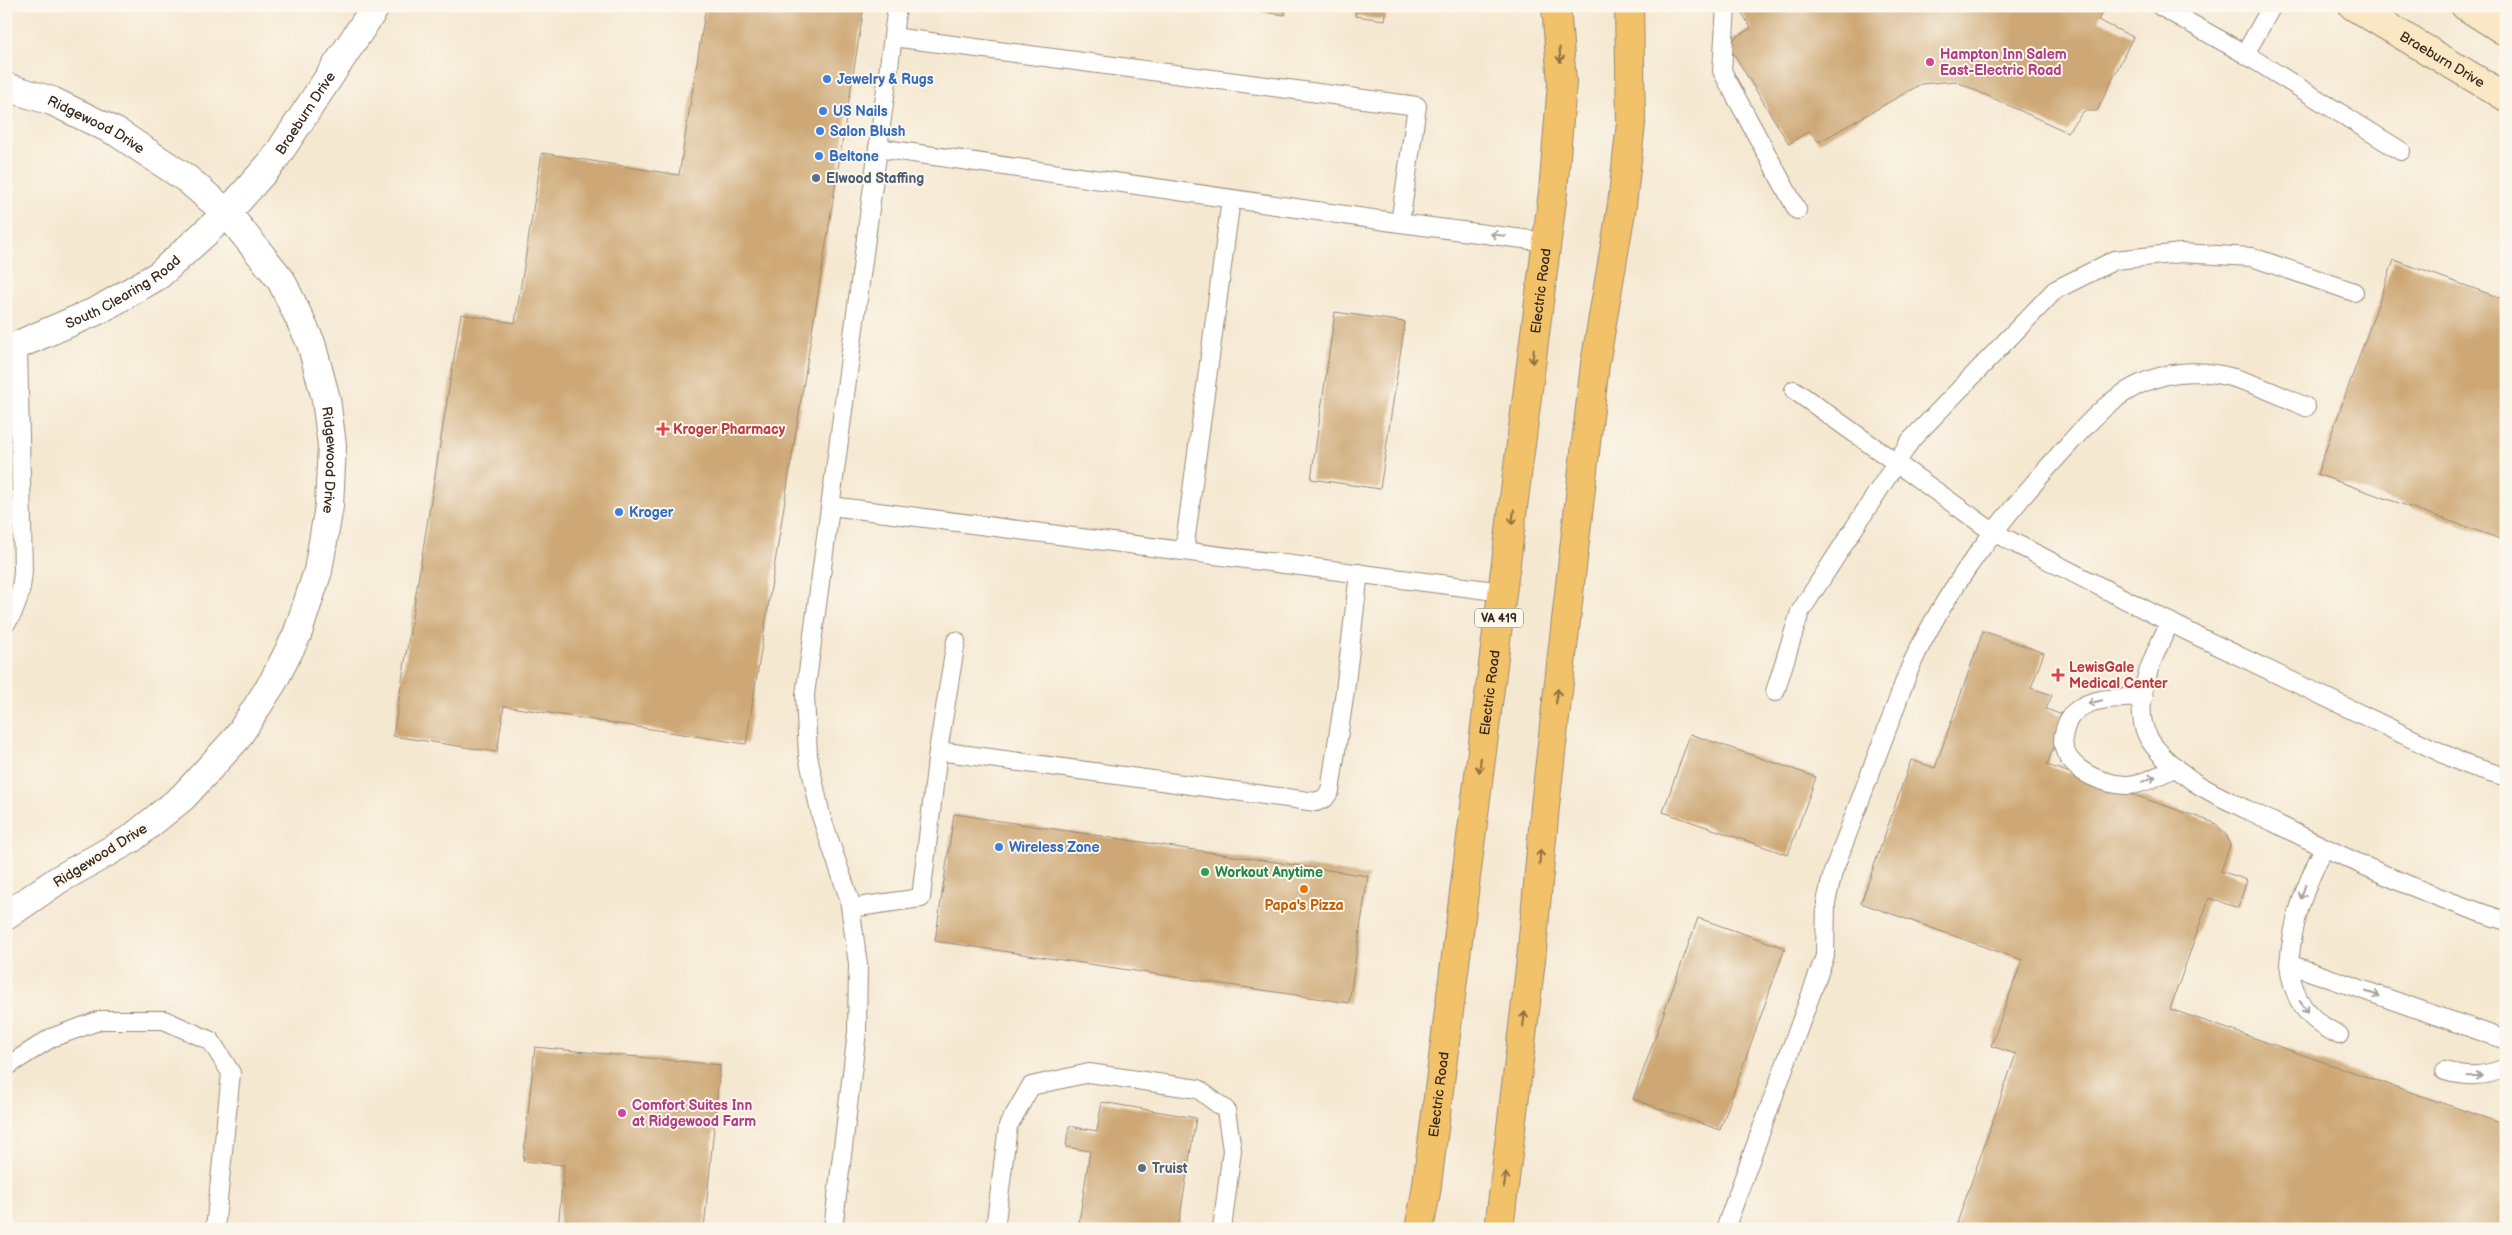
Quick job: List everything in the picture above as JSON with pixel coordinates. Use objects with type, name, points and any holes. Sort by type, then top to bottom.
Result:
[{"type":"main road","name":"Electric Road","points":[[1419,1229],[1426,1192],[1553,192],[1562,83],[1556,6]]},
{"type":"main road","points":[[1499,1229],[1531,960],[1545,806],[1595,364],[1622,205],[1631,123],[1629,6]]},
{"type":"street","name":"Braeburn Drive","points":[[227,213],[274,160],[376,6]]},
{"type":"street","name":"Braeburn Drive","points":[[2353,6],[2506,97]]},
{"type":"street","points":[[2465,6],[2506,32]]},
{"type":"street","name":"Ridgewood Drive","points":[[6,87],[52,101],[118,133],[187,178],[227,213],[281,280],[311,343],[326,398],[332,445],[329,506],[318,571],[297,635],[274,682],[237,738],[183,797],[131,838],[58,880],[6,916]]},
{"type":"street","name":"South Clearing Road","points":[[12,348],[99,310],[159,275],[227,213]]},
{"type":"lane","points":[[833,1229],[857,1032],[858,964],[851,908],[821,816],[808,756],[805,704],[897,6]]},
{"type":"lane","points":[[1726,6],[1722,71],[1797,210]]},
{"type":"lane","points":[[2160,6],[2245,54],[2401,151]]},
{"type":"lane","points":[[2245,54],[2272,6]]},
{"type":"lane","points":[[893,37],[1417,106],[1400,223]]},
{"type":"lane","points":[[878,148],[1400,223],[1546,242]]},
{"type":"lane","points":[[1184,551],[1231,199]]},
{"type":"lane","points":[[1775,692],[1800,612],[1911,440],[2055,290],[2114,260],[2181,252],[2252,257],[2354,292]]},
{"type":"lane","points":[[6,622],[12,616],[22,588],[23,570],[12,348]]},
{"type":"lane","points":[[1724,1229],[1825,956],[1826,902],[1833,872],[1914,661],[1954,588],[1993,532],[2099,411],[2128,389],[2163,376],[2192,372],[2229,375],[2251,382],[2306,407]]},
{"type":"lane","points":[[1794,390],[1895,464],[1993,532],[2170,622],[2467,764],[2506,777]]},
{"type":"lane","points":[[830,506],[1503,592]]},
{"type":"lane","points":[[938,751],[1316,802],[1325,798],[1330,791],[1345,690],[1358,574]]},
{"type":"lane","points":[[2170,622],[2150,665],[2144,697],[2142,724],[2155,748],[2176,767],[2195,782],[2324,848],[2394,880],[2506,921]]},
{"type":"lane","points":[[851,908],[921,898],[938,751],[956,641]]},
{"type":"lane","points":[[2144,697],[2093,701],[2076,710],[2068,722],[2064,734],[2064,748],[2070,760],[2101,781],[2127,785],[2144,782],[2176,767]]},
{"type":"lane","points":[[2324,848],[2307,882],[2296,912],[2289,964],[2292,986],[2303,1008],[2319,1025],[2339,1035]]},
{"type":"lane","points":[[2289,964],[2506,1040]]},
{"type":"lane","points":[[6,1067],[51,1038],[101,1020],[164,1020],[211,1041],[231,1073],[215,1229]]},
{"type":"lane","points":[[2444,1071],[2462,1076],[2487,1075],[2506,1068]]},
{"type":"lane","points":[[995,1229],[1008,1126],[1031,1086],[1089,1073],[1198,1089],[1226,1110],[1232,1150],[1222,1229]]},
{"type":"building","points":[[706,6],[864,6],[746,744],[504,706],[497,752],[393,736],[461,314],[515,323],[542,153],[679,175]]},
{"type":"building","points":[[1229,6],[1286,6],[1285,15]]},
{"type":"building","points":[[1357,6],[1387,6],[1385,20],[1355,16]]},
{"type":"building","name":"Hampton Inn Salem East-Electric Road","points":[[1738,6],[2105,6],[2098,20],[2133,37],[2097,111],[2084,111],[2067,132],[1955,81],[1921,84],[1819,142],[1809,131],[1789,144],[1727,43],[1751,28]]},
{"type":"building","points":[[2394,260],[2506,300],[2506,541],[2317,474]]},
{"type":"building","points":[[1335,312],[1405,322],[1380,489],[1311,479]]},
{"type":"building","points":[[1983,631],[2044,653],[2031,688],[2052,695],[2046,709],[2065,716],[2047,765],[2215,823],[2227,836],[2230,845],[2221,871],[2247,880],[2238,908],[2209,898],[2170,1009],[2506,1125],[2506,1229],[1955,1229],[2016,1054],[1991,1046],[2022,960],[1861,903],[1911,760],[1935,768]]},
{"type":"building","points":[[1690,734],[1816,777],[1788,855],[1663,812]]},
{"type":"building","points":[[954,814],[1368,876],[1349,1003],[935,941]]},
{"type":"building","points":[[1698,918],[1785,948],[1720,1130],[1633,1099]]},
{"type":"building","name":"Comfort Suites Inn at Ridgewood Farm","points":[[535,1047],[720,1065],[704,1229],[558,1229],[564,1165],[523,1161]]},
{"type":"building","points":[[1102,1102],[1196,1118],[1178,1229],[1078,1229],[1090,1151],[1066,1147],[1069,1126],[1097,1131]]},
{"type":"place","name":"Hampton Inn Salem East-Electric Road","points":[[1930,62]]},
{"type":"place","name":"Jewelry & Rugs","points":[[827,79]]},
{"type":"place","name":"US Nails","points":[[823,111]]},
{"type":"place","name":"Salon Blush","points":[[820,131]]},
{"type":"place","name":"Beltone","points":[[819,156]]},
{"type":"place","name":"Elwood Staffing","points":[[816,178]]},
{"type":"place","name":"Kroger Pharmacy","points":[[663,429]]},
{"type":"place","name":"Kroger","points":[[619,512]]},
{"type":"place","name":"LewisGale Medical Center","points":[[2058,675]]},
{"type":"place","name":"Wireless Zone","points":[[999,847]]},
{"type":"place","name":"Workout Anytime","points":[[1205,872]]},
{"type":"place","name":"Papa's Pizza","points":[[1304,889]]},
{"type":"place","name":"Comfort Suites Inn at Ridgewood Farm","points":[[622,1113]]},
{"type":"place","name":"Truist","points":[[1142,1168]]}]
